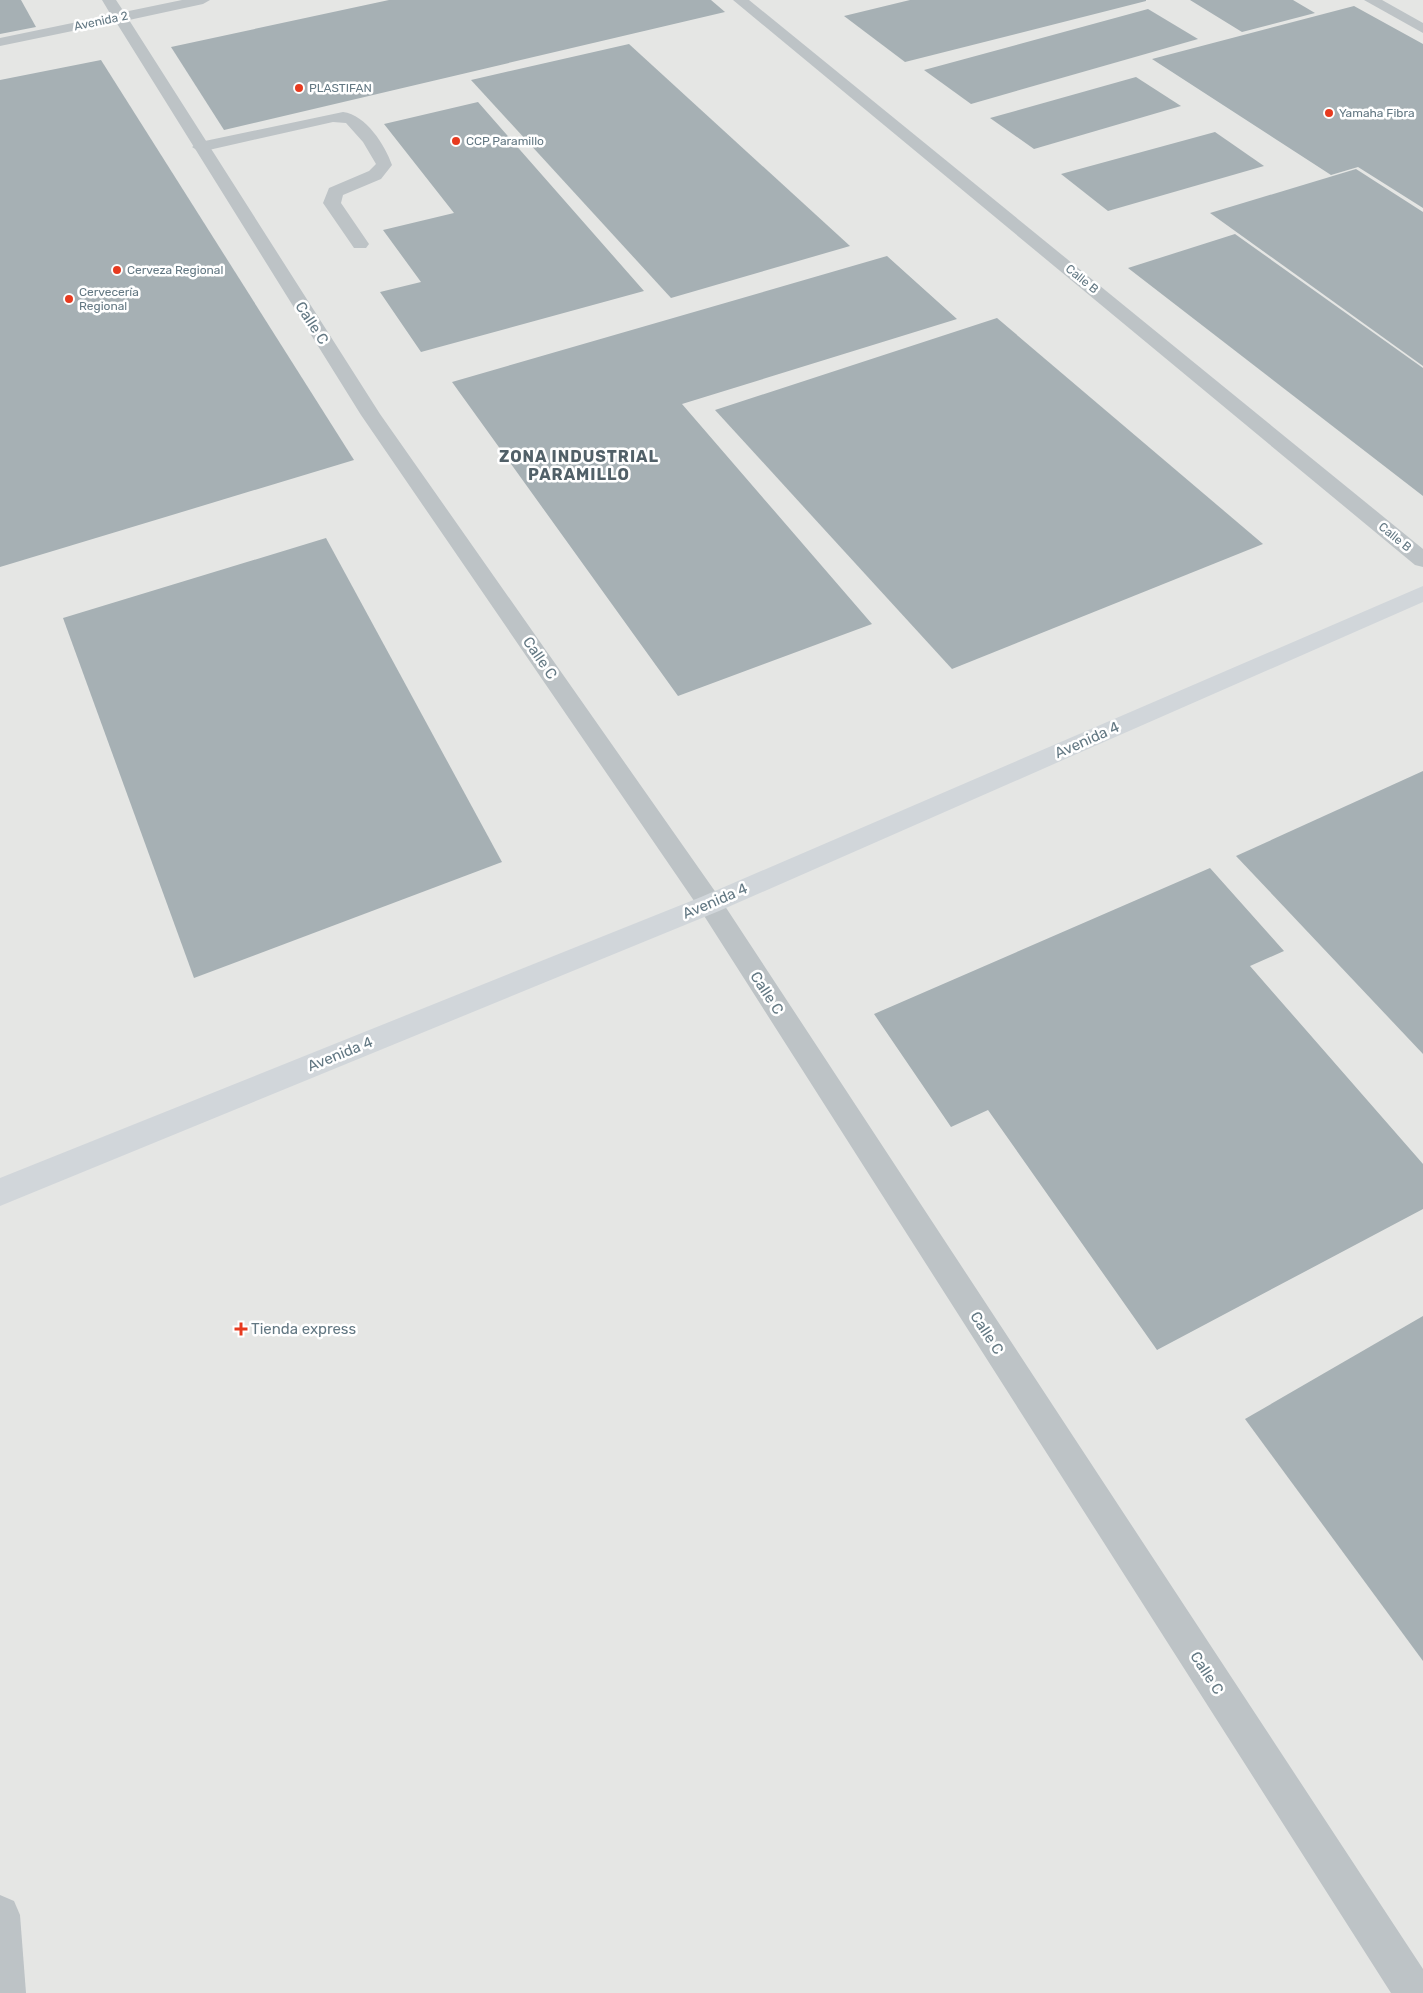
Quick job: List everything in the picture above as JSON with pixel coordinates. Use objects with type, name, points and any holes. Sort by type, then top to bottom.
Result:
[{"type":"main road","name":"Avenida 4","points":[[0,1192],[710,904],[1423,593]]},
{"type":"street","name":"Avenida 2","points":[[0,42],[115,8],[203,0]]},
{"type":"street","name":"Calle B","points":[[740,0],[1423,560]]},
{"type":"street","points":[[1371,0],[1423,29]]},
{"type":"street","name":"Calle C","points":[[115,8],[200,147],[371,414],[710,904],[1415,1993]]},
{"type":"street","points":[[200,147],[331,118],[347,117],[357,125],[382,156],[384,165],[375,175],[335,192],[332,203],[360,244]]},
{"type":"street","points":[[0,1916],[6,1993]]},
{"type":"shaded area","name":"ZONA INDUSTRIAL PARAMILLO","points":[[0,0],[1423,0],[1423,1993],[0,1993]]},
{"type":"building","points":[[0,0],[21,0],[36,27],[0,34]]},
{"type":"building","name":"PLASTIFAN","points":[[389,0],[711,0],[725,12],[224,130],[171,47]]},
{"type":"building","points":[[910,0],[1146,1],[905,62],[844,16]]},
{"type":"building","points":[[1190,0],[1293,0],[1315,13],[1242,32]]},
{"type":"building","name":"Yamaha Fibra","points":[[1354,6],[1423,44],[1423,208],[1358,167],[1331,175],[1152,59]]},
{"type":"building","points":[[1148,9],[1198,39],[971,104],[924,70]]},
{"type":"building","points":[[629,44],[850,246],[671,298],[471,80]]},
{"type":"building","name":"Cerveza Regional","points":[[101,60],[354,460],[0,567],[0,80]]},
{"type":"building","points":[[1136,77],[1181,106],[1034,149],[990,118]]},
{"type":"building","points":[[478,102],[644,291],[421,352],[380,292],[421,282],[383,230],[454,213],[384,124]]},
{"type":"building","points":[[1215,132],[1264,166],[1108,211],[1061,174]]},
{"type":"building","points":[[1356,169],[1423,212],[1423,366],[1210,213]]},
{"type":"building","points":[[1235,234],[1423,368],[1423,496],[1128,268]]},
{"type":"building","points":[[887,256],[957,319],[682,404],[872,624],[678,696],[452,382]]},
{"type":"building","points":[[997,318],[1263,544],[952,669],[715,410]]},
{"type":"building","points":[[326,538],[502,862],[194,978],[63,618]]},
{"type":"building","points":[[1423,771],[1423,1054],[1236,856]]},
{"type":"building","points":[[1210,868],[1284,951],[1250,966],[1423,1164],[1423,1209],[1157,1350],[988,1110],[951,1127],[874,1014]]},
{"type":"building","points":[[1423,1316],[1423,1661],[1245,1419]]},
{"type":"place","name":"PLASTIFAN","points":[[299,88]]},
{"type":"place","name":"Yamaha Fibra","points":[[1329,113]]},
{"type":"place","name":"CCP Paramillo","points":[[456,141]]},
{"type":"place","name":"Cerveza Regional","points":[[117,270]]},
{"type":"place","name":"Cervecería Regional","points":[[69,299]]},
{"type":"place","name":"Tienda express","points":[[241,1329]]},
{"type":"district","name":"ZONA INDUSTRIAL PARAMILLO","points":[[579,465]]}]
